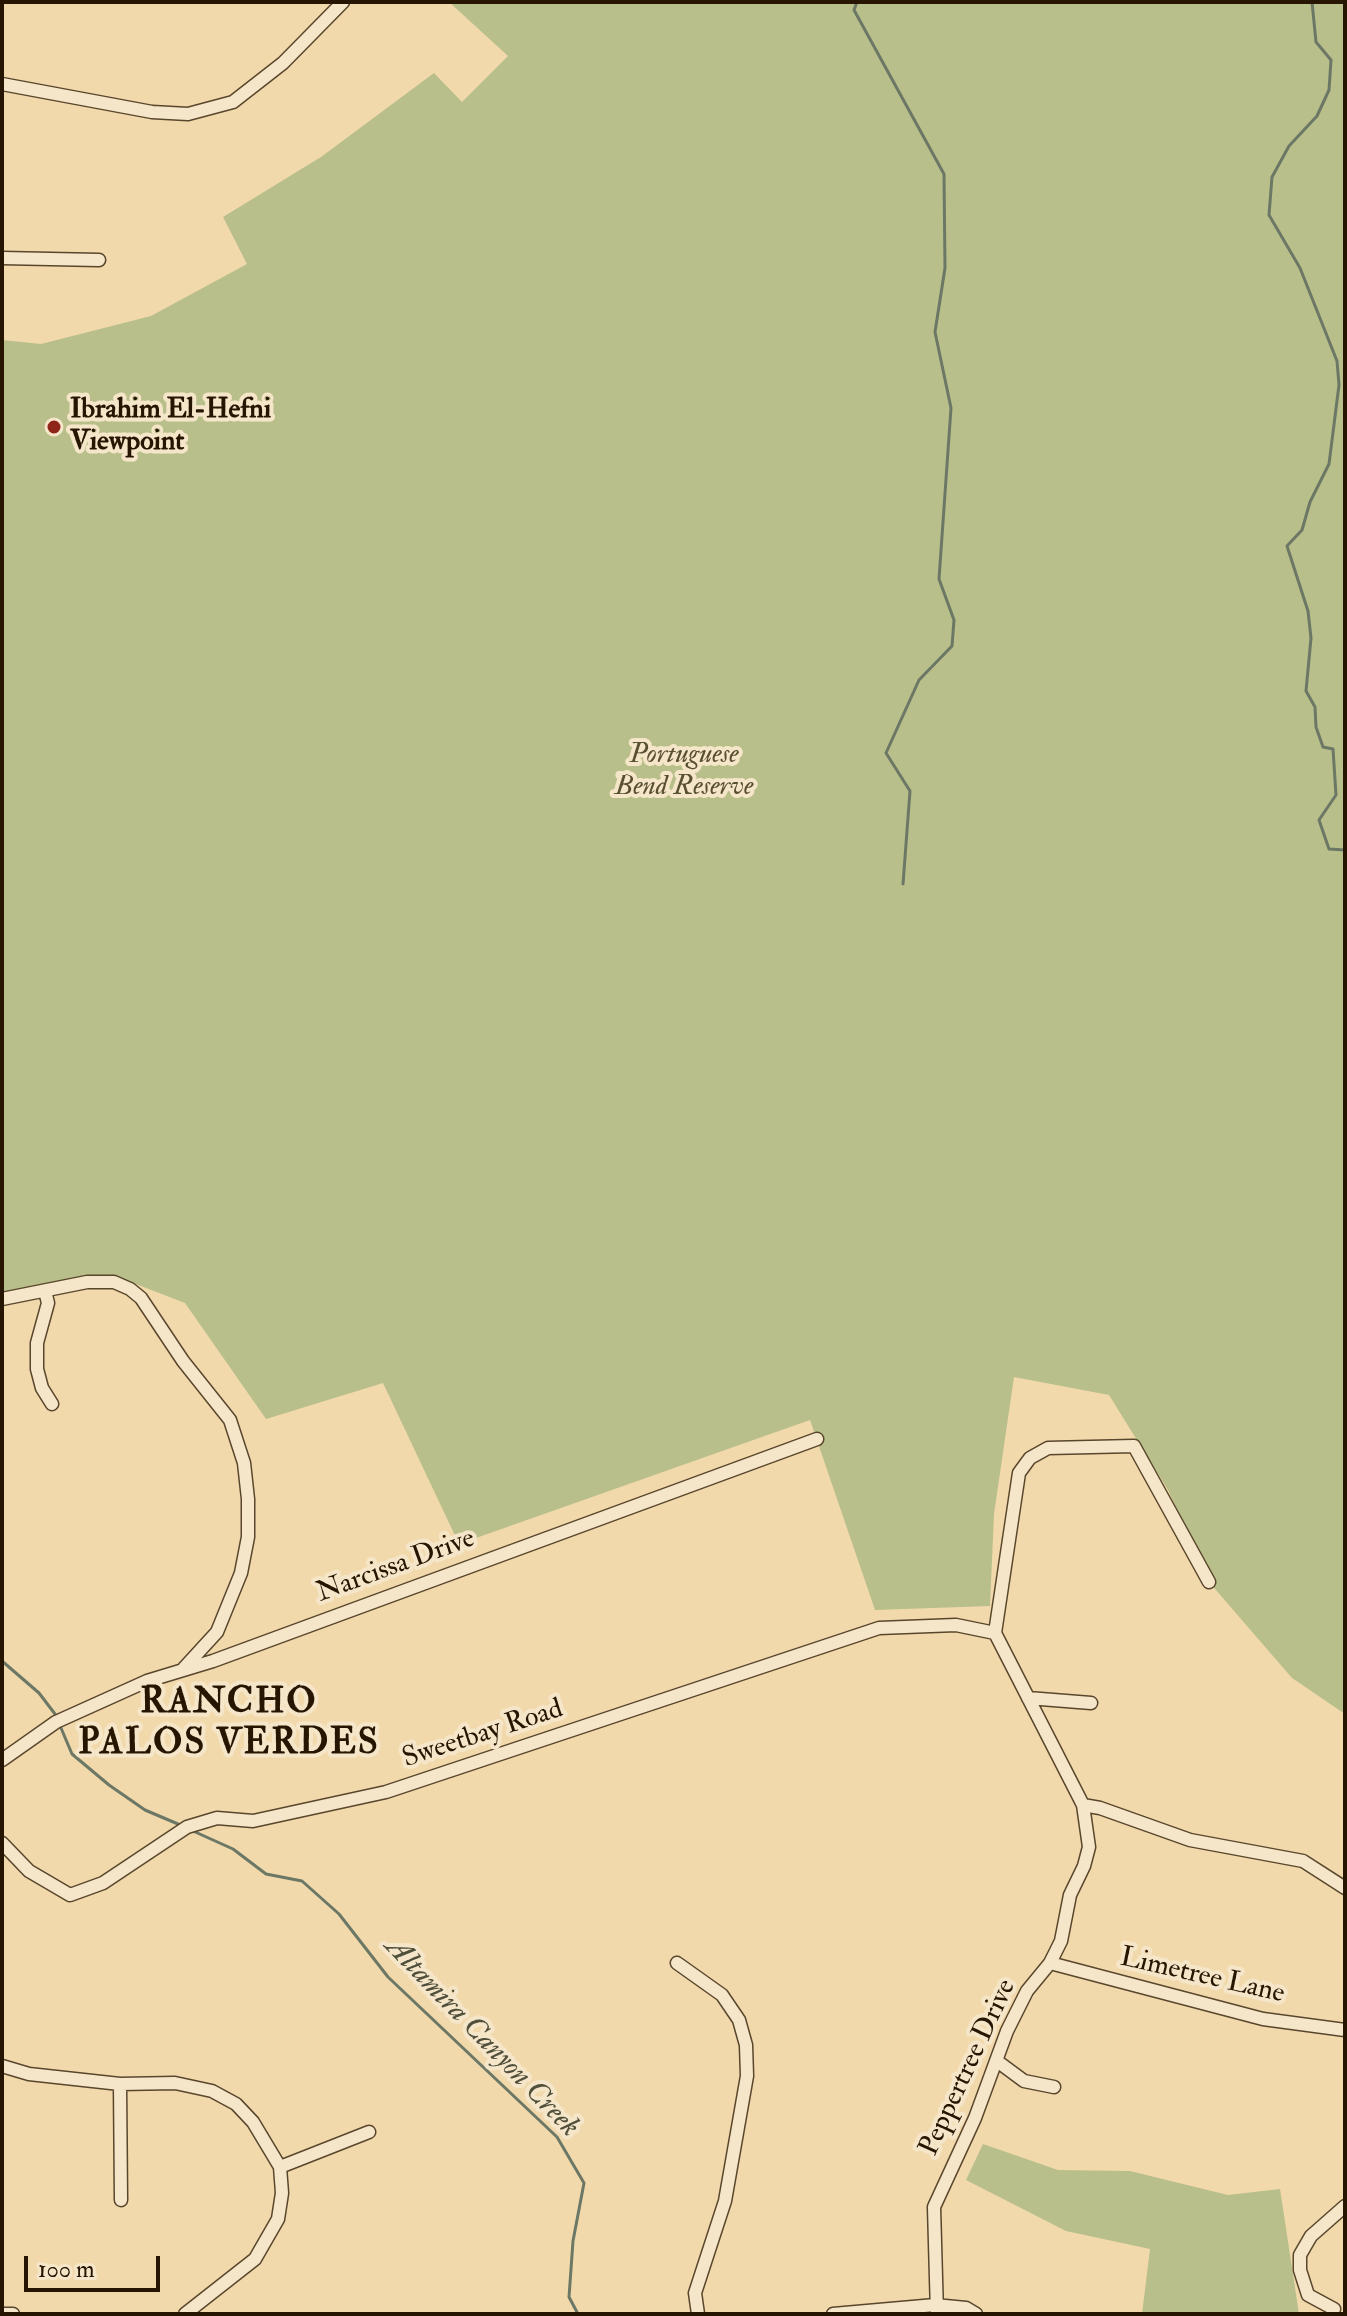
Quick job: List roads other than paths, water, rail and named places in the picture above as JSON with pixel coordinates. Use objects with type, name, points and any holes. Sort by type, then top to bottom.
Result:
[{"type":"street","points":[[2,84],[152,112],[188,114],[233,102],[283,63],[343,2]]},
{"type":"street","points":[[2,258],[99,260]]},
{"type":"street","points":[[2,1299],[87,1282],[114,1282],[130,1289],[141,1298],[183,1361],[219,1402],[238,1442],[248,1499],[248,1537],[241,1573],[217,1632],[184,1668]]},
{"type":"street","points":[[45,1291],[48,1303],[37,1343],[37,1369],[42,1388],[52,1404]]},
{"type":"street","name":"Narcissa Drive","points":[[2,1760],[56,1722],[184,1668],[213,1661],[817,1439]]},
{"type":"street","points":[[995,1633],[1019,1473],[1030,1458],[1048,1448],[1134,1446],[1209,1582]]},
{"type":"street","name":"Sweetbay Road","points":[[2,1843],[29,1871],[70,1895],[103,1883],[187,1827],[217,1818],[253,1821],[386,1792],[879,1628],[956,1625],[995,1633]]},
{"type":"street","name":"Peppertree Drive","points":[[936,2310],[934,2207],[1027,1991],[1050,1963],[1061,1941],[1070,1895],[1089,1847],[1083,1805],[995,1633]]},
{"type":"street","points":[[1028,1698],[1091,1703]]},
{"type":"street","points":[[1083,1805],[1100,1808],[1190,1840],[1303,1861],[1345,1888]]},
{"type":"street","points":[[677,1963],[722,1995],[739,2020],[746,2045],[747,2076],[725,2201],[695,2293],[698,2314]]},
{"type":"street","name":"Limetree Lane","points":[[1050,1963],[1263,2019],[1345,2030]]},
{"type":"street","points":[[997,2061],[1024,2081],[1054,2087]]},
{"type":"street","points":[[2,2066],[29,2074],[120,2084],[175,2083],[212,2091],[236,2104],[253,2122],[280,2167],[280,2206],[268,2242],[255,2259],[185,2314]]},
{"type":"street","points":[[120,2084],[121,2200]]},
{"type":"street","points":[[280,2167],[369,2132]]},
{"type":"street","points":[[1334,2309],[1308,2295],[1300,2270],[1300,2255],[1311,2236],[1345,2206]]},
{"type":"street","points":[[833,2314],[966,2308],[976,2314]]},
{"type":"street","points":[[2,2314],[13,2314]]},
{"type":"waterway","points":[[857,2],[854,10],[944,174],[945,268],[935,332],[951,408],[939,579],[954,620],[952,646],[919,680],[886,753],[910,791],[903,884]]},
{"type":"waterway","points":[[1312,2],[1316,42],[1331,60],[1329,90],[1317,116],[1289,146],[1272,177],[1269,215],[1300,268],[1337,361],[1339,385],[1329,464],[1310,502],[1302,530],[1287,546],[1308,611],[1311,638],[1306,691],[1315,707],[1316,727],[1323,747],[1333,749],[1336,795],[1319,820],[1329,849],[1345,850]]},
{"type":"waterway","name":"Altamira Canyon Creek","points":[[2,1661],[39,1693],[55,1714]]},
{"type":"waterway","name":"Altamira Canyon Creek","points":[[61,1728],[72,1754],[109,1785],[145,1810],[178,1824]]},
{"type":"waterway","name":"Altamira Canyon Creek","points":[[193,1831],[233,1849],[266,1874],[302,1881],[339,1914],[388,1977],[557,2137],[584,2183],[573,2241],[569,2297],[578,2314]]},
{"type":"place","name":"Ibrahim El-Hefni Viewpoint","points":[[54,427]]},
{"type":"district","name":"RANCHO PALOS VERDES","points":[[229,1724]]},
{"type":"park label","name":"Portuguese Bend Reserve","points":[[684,772]]}]
